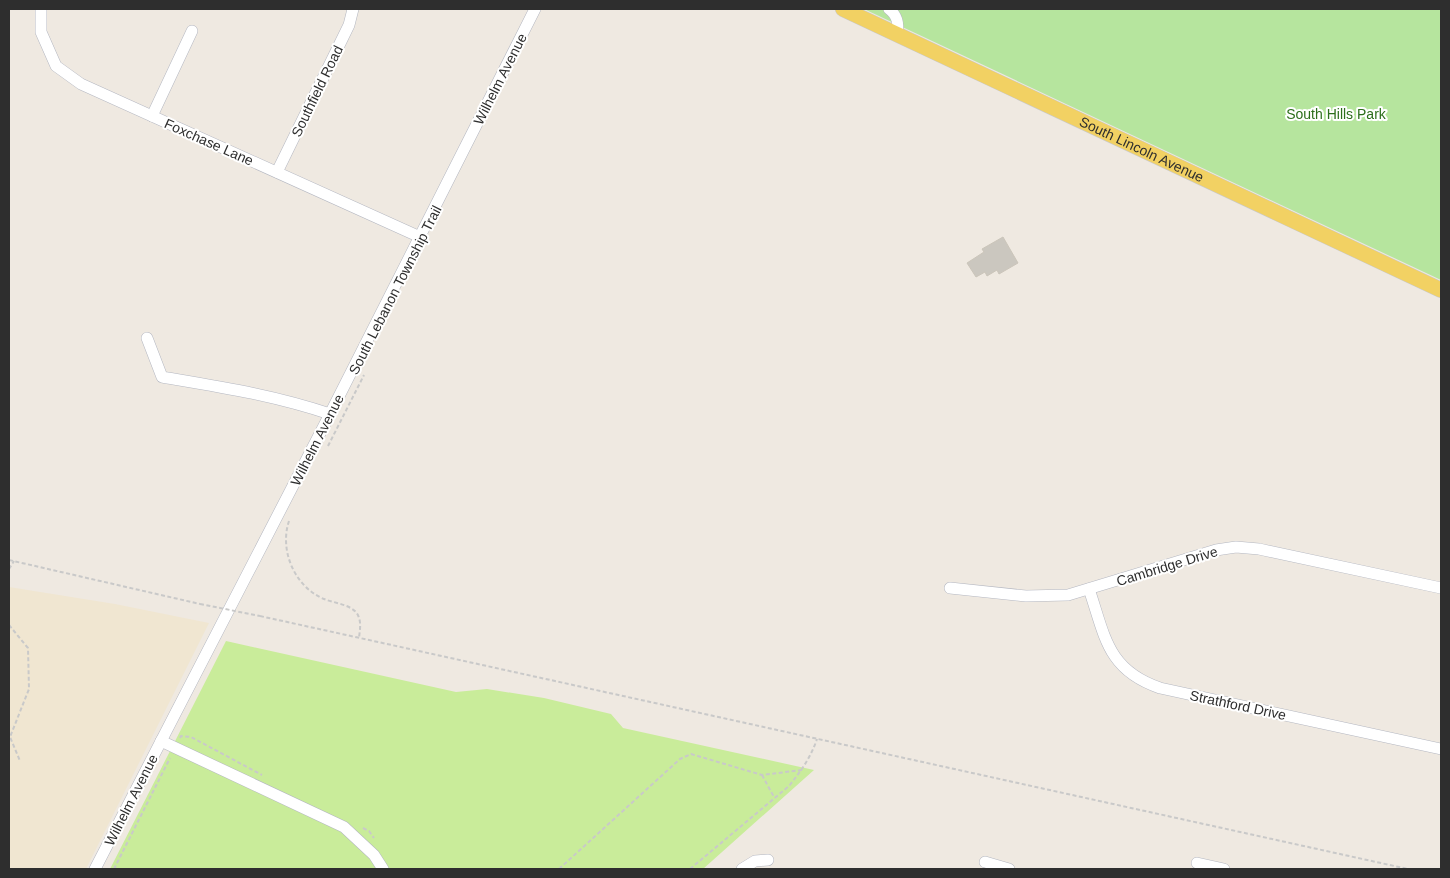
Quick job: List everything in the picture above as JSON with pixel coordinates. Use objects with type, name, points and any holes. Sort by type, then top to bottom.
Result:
[{"type":"main road","name":"South Lincoln Avenue","points":[[843,9],[1441,290]]},
{"type":"street","name":"Foxchase Lane","points":[[41,9],[41,32],[56,66],[81,84],[420,237]]},
{"type":"street","name":"Southfield Road","points":[[277,172],[349,25],[352,9]]},
{"type":"street","name":"Wilhelm Avenue","points":[[95,869],[330,414],[535,9]]},
{"type":"street","points":[[889,9],[894,12],[899,24],[897,34]]},
{"type":"street","points":[[152,116],[192,31]]},
{"type":"street","points":[[147,338],[162,377],[246,391],[292,402],[330,414]]},
{"type":"street","name":"Cambridge Drive","points":[[950,588],[1026,596],[1068,596],[1216,550],[1236,547],[1259,549],[1441,588]]},
{"type":"street","name":"Strathford Drive","points":[[1089,589],[1104,635],[1115,659],[1124,668],[1147,683],[1160,688],[1441,749]]},
{"type":"street","points":[[161,741],[344,827],[374,855],[383,869]]},
{"type":"street","points":[[742,869],[755,861],[768,860]]},
{"type":"street","points":[[985,862],[1009,869]]},
{"type":"street","points":[[1197,863],[1224,869]]},
{"type":"path","name":"South Lebanon Township Trail","points":[[327,446],[368,368]]},
{"type":"path","points":[[290,517],[286,531],[286,547],[296,574],[301,582],[314,594],[354,610],[360,621],[359,638]]},
{"type":"path","points":[[9,560],[200,604],[1408,869]]},
{"type":"path","points":[[9,569],[14,562]]},
{"type":"path","points":[[9,625],[28,648],[29,689],[10,737],[20,761]]},
{"type":"path","points":[[114,869],[181,736],[191,737],[267,777]]},
{"type":"path","points":[[690,869],[789,786],[802,770],[817,739]]},
{"type":"path","points":[[558,869],[680,758],[691,754],[762,775],[802,770]]},
{"type":"path","points":[[762,775],[774,797]]},
{"type":"path","points":[[361,827],[369,831],[374,839]]},
{"type":"shaded area","points":[[9,587],[115,604],[209,623],[86,869],[9,869]]},
{"type":"green space","name":"South Hills Park","points":[[864,9],[1441,9],[1441,280]]},
{"type":"green space","points":[[226,641],[456,692],[487,689],[544,698],[611,714],[623,728],[814,770],[703,869],[110,869]]},
{"type":"building","points":[[1003,237],[1018,263],[999,274],[997,270],[987,276],[985,272],[976,277],[967,263],[984,252],[982,249]]}]
